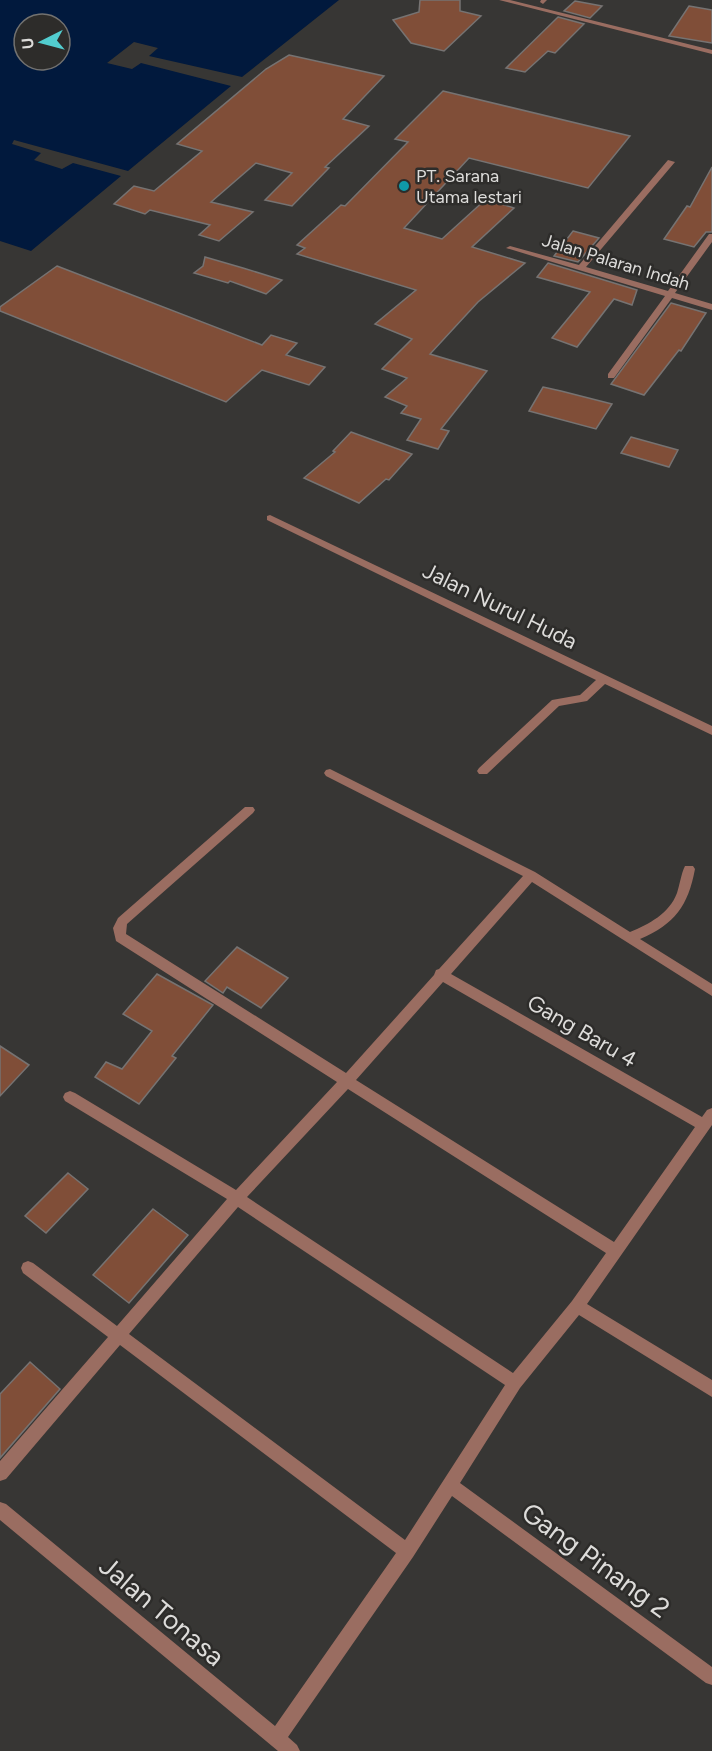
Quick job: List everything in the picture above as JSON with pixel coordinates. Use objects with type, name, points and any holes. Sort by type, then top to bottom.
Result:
[{"type":"street","points":[[502,0],[712,52]]},
{"type":"street","points":[[580,269],[672,162]]},
{"type":"street","points":[[611,376],[712,236]]},
{"type":"street","name":"Jalan Palaran Indah","points":[[510,248],[712,307]]},
{"type":"street","name":"Jalan Nurul Huda","points":[[270,518],[712,731]]},
{"type":"street","points":[[483,771],[556,703],[583,698],[604,679]]},
{"type":"street","points":[[330,773],[531,875],[712,991]]},
{"type":"street","points":[[249,810],[122,921],[119,928],[120,937],[615,1251]]},
{"type":"street","points":[[629,938],[666,919],[683,897],[689,869]]},
{"type":"street","points":[[0,1473],[237,1198],[347,1081],[440,974],[531,875]]},
{"type":"street","name":"Gang Baru 4","points":[[440,974],[707,1119]]},
{"type":"street","points":[[70,1097],[237,1198],[516,1383]]},
{"type":"street","points":[[276,1738],[407,1551],[516,1383],[577,1306],[707,1119]]},
{"type":"street","points":[[28,1268],[407,1551]]},
{"type":"street","points":[[577,1306],[712,1389]]},
{"type":"street","name":"Gang Pinang 2","points":[[450,1485],[712,1677]]},
{"type":"street","name":"Jalan Tonasa","points":[[0,1510],[291,1751]]},
{"type":"water","points":[[0,0],[339,0],[242,77],[149,56],[158,48],[134,42],[107,63],[132,69],[141,63],[231,86],[128,171],[14,140],[12,144],[41,153],[34,160],[62,169],[73,163],[121,176],[31,251],[0,241]]},
{"type":"building","points":[[420,0],[460,0],[460,11],[481,16],[444,51],[411,43],[393,20],[419,12]]},
{"type":"building","points":[[575,1],[602,6],[590,18],[564,11]]},
{"type":"building","points":[[689,6],[712,10],[712,43],[669,36]]},
{"type":"building","points":[[558,17],[584,24],[555,53],[548,51],[525,72],[506,68]]},
{"type":"building","points":[[289,55],[384,76],[343,119],[369,126],[325,167],[329,168],[292,206],[265,200],[292,173],[256,163],[211,202],[253,212],[219,241],[199,235],[210,225],[150,210],[145,214],[114,204],[134,186],[154,191],[202,151],[177,144],[266,69]]},
{"type":"building","points":[[443,91],[630,136],[588,188],[469,158],[404,228],[442,239],[486,199],[514,208],[472,247],[525,263],[478,302],[430,354],[487,371],[441,429],[449,431],[438,449],[407,440],[421,419],[401,413],[407,406],[385,397],[407,378],[382,369],[412,339],[375,324],[416,290],[297,254],[305,248],[297,245],[341,205],[345,206],[408,142],[395,139]]},
{"type":"building","points":[[712,167],[712,232],[706,232],[694,247],[664,239],[687,206],[690,207]]},
{"type":"building","points":[[573,231],[599,238],[578,262],[554,256]]},
{"type":"building","points":[[205,257],[282,280],[266,294],[230,281],[228,283],[194,273],[203,266]]},
{"type":"building","points":[[548,263],[637,290],[632,305],[614,299],[577,347],[552,338],[590,292],[537,277]]},
{"type":"building","points":[[57,266],[262,345],[271,335],[297,343],[286,355],[325,367],[309,385],[262,370],[226,402],[0,311],[0,307]]},
{"type":"building","points":[[671,303],[706,313],[681,351],[679,350],[644,395],[611,384]]},
{"type":"building","points":[[543,387],[612,404],[596,429],[529,411]]},
{"type":"building","points":[[351,432],[412,454],[389,480],[386,479],[359,503],[304,478],[335,452],[333,451]]},
{"type":"building","points":[[631,437],[678,450],[669,467],[621,453]]},
{"type":"building","points":[[237,947],[288,978],[261,1008],[227,987],[223,993],[205,981]]},
{"type":"building","points":[[157,974],[213,1005],[172,1056],[176,1058],[139,1104],[95,1077],[106,1062],[122,1069],[152,1031],[123,1014]]},
{"type":"building","points":[[0,1046],[29,1065],[0,1096]]},
{"type":"building","points":[[68,1173],[88,1189],[46,1233],[25,1216]]},
{"type":"building","points":[[153,1209],[188,1235],[129,1303],[93,1275]]},
{"type":"building","points":[[30,1362],[60,1389],[0,1458],[0,1394]]},
{"type":"place","name":"PT. Sarana Utama lestari","points":[[404,186]]}]
